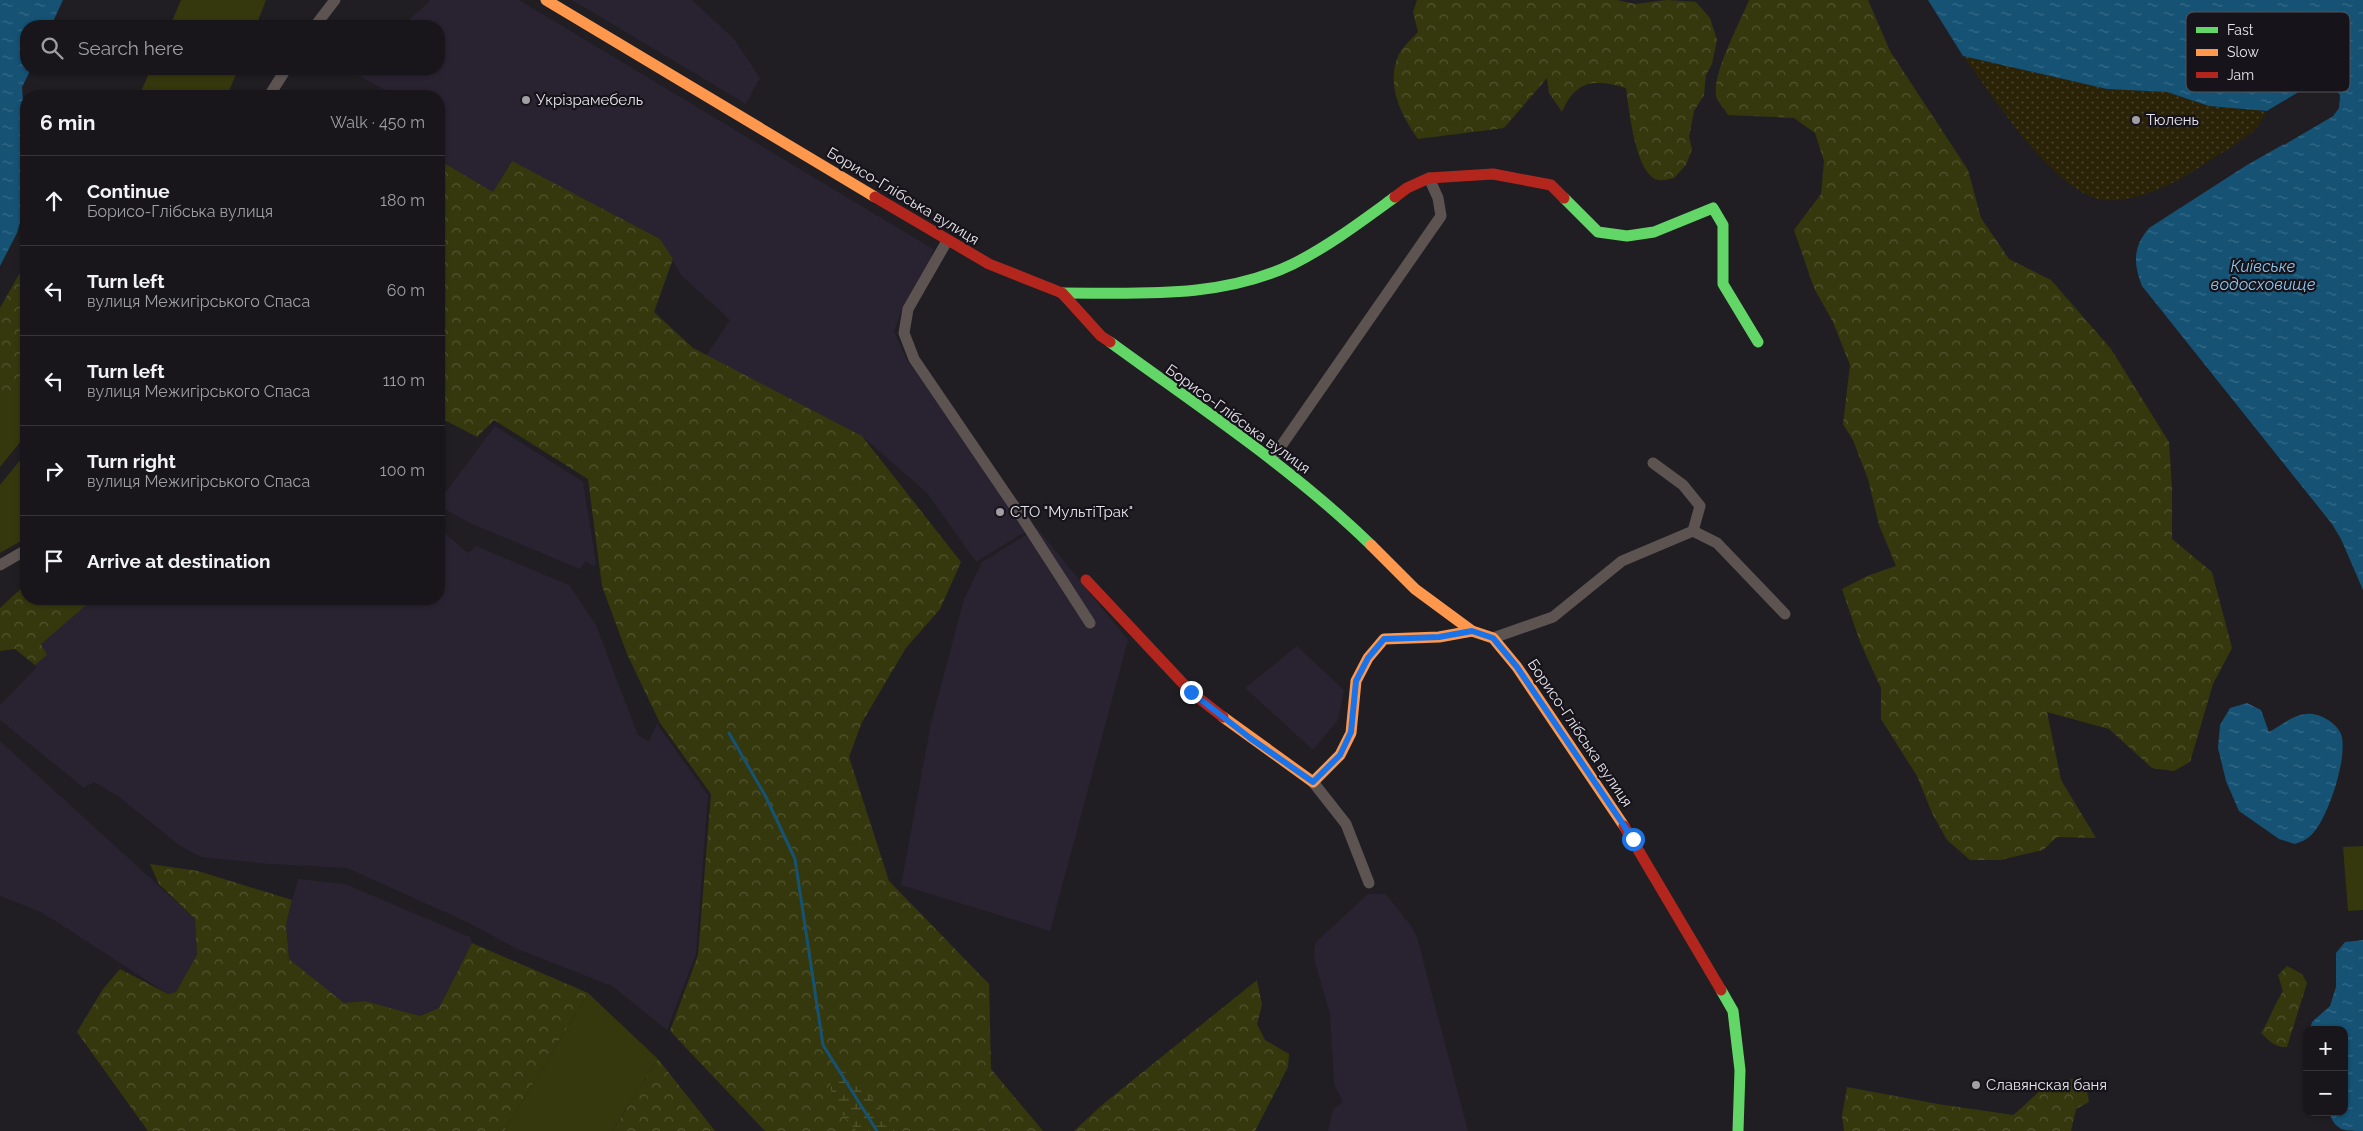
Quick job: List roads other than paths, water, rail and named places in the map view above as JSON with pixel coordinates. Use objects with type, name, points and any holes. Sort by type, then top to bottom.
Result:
[{"type":"street","points":[[319,20],[334,0]]},
{"type":"street","name":"Борисо-Глібська вулиця","points":[[546,0],[947,241],[989,264],[1062,293],[1101,336],[1272,459],[1348,523],[1415,589],[1472,631],[1493,638],[1517,667],[1633,839],[1733,1011],[1740,1070],[1738,1131]]},
{"type":"street","points":[[273,90],[282,75]]},
{"type":"street","points":[[1062,293],[1182,293],[1236,284],[1293,264],[1348,231],[1407,188],[1429,178],[1493,174],[1551,185],[1598,232],[1627,236],[1654,232],[1713,208],[1723,225],[1723,284],[1758,342]]},
{"type":"street","points":[[1272,459],[1441,216],[1438,198],[1429,178]]},
{"type":"street","points":[[947,241],[908,309],[904,333],[914,359],[1024,519],[1090,623]]},
{"type":"street","points":[[1653,463],[1683,485],[1700,506],[1693,531]]},
{"type":"street","points":[[1493,638],[1553,617],[1622,561],[1693,531],[1717,543],[1784,614]]},
{"type":"street","points":[[0,565],[20,553]]},
{"type":"street","points":[[1086,580],[1191,692],[1250,738],[1313,782],[1346,824],[1368,883]]},
{"type":"street","points":[[1313,782],[1340,755],[1351,732],[1356,681],[1368,658],[1384,639],[1439,637],[1472,631]]},
{"type":"water","points":[[0,0],[63,0],[54,20],[20,20],[20,75],[28,75],[22,90],[20,90],[20,222],[17,233],[0,266]]},
{"type":"water","name":"Київське водосховище","points":[[1928,0],[2363,0],[2363,590],[2341,539],[2332,524],[2142,286],[2136,263],[2137,249],[2149,228],[2247,165],[2333,116],[2340,100],[2336,92],[2350,92],[2350,12],[2186,12],[2186,92],[2299,92],[2267,111],[2209,106],[2167,92],[2107,89],[1963,56]]},
{"type":"water","points":[[2247,703],[2261,710],[2269,732],[2296,716],[2311,714],[2321,716],[2331,722],[2341,734],[2343,744],[2342,757],[2335,789],[2329,804],[2316,830],[2308,838],[2295,844],[2279,839],[2239,811],[2226,781],[2218,748],[2220,725],[2230,708]]},
{"type":"water","points":[[2363,940],[2363,1131],[2341,1129],[2334,1123],[2330,1116],[2348,1116],[2348,1026],[2311,1026],[2312,1022],[2330,1006],[2336,987],[2336,953],[2345,942]]},
{"type":"waterway","points":[[729,733],[766,797],[795,859],[823,1045],[877,1131]]},
{"type":"place","name":"Укрізрамебель","points":[[526,100]]},
{"type":"place","name":"Тюлень","points":[[2136,120]]},
{"type":"place","name":"СТО \"МультіТрак\"","points":[[1000,512]]},
{"type":"place","name":"Славянская баня","points":[[1976,1085]]}]
